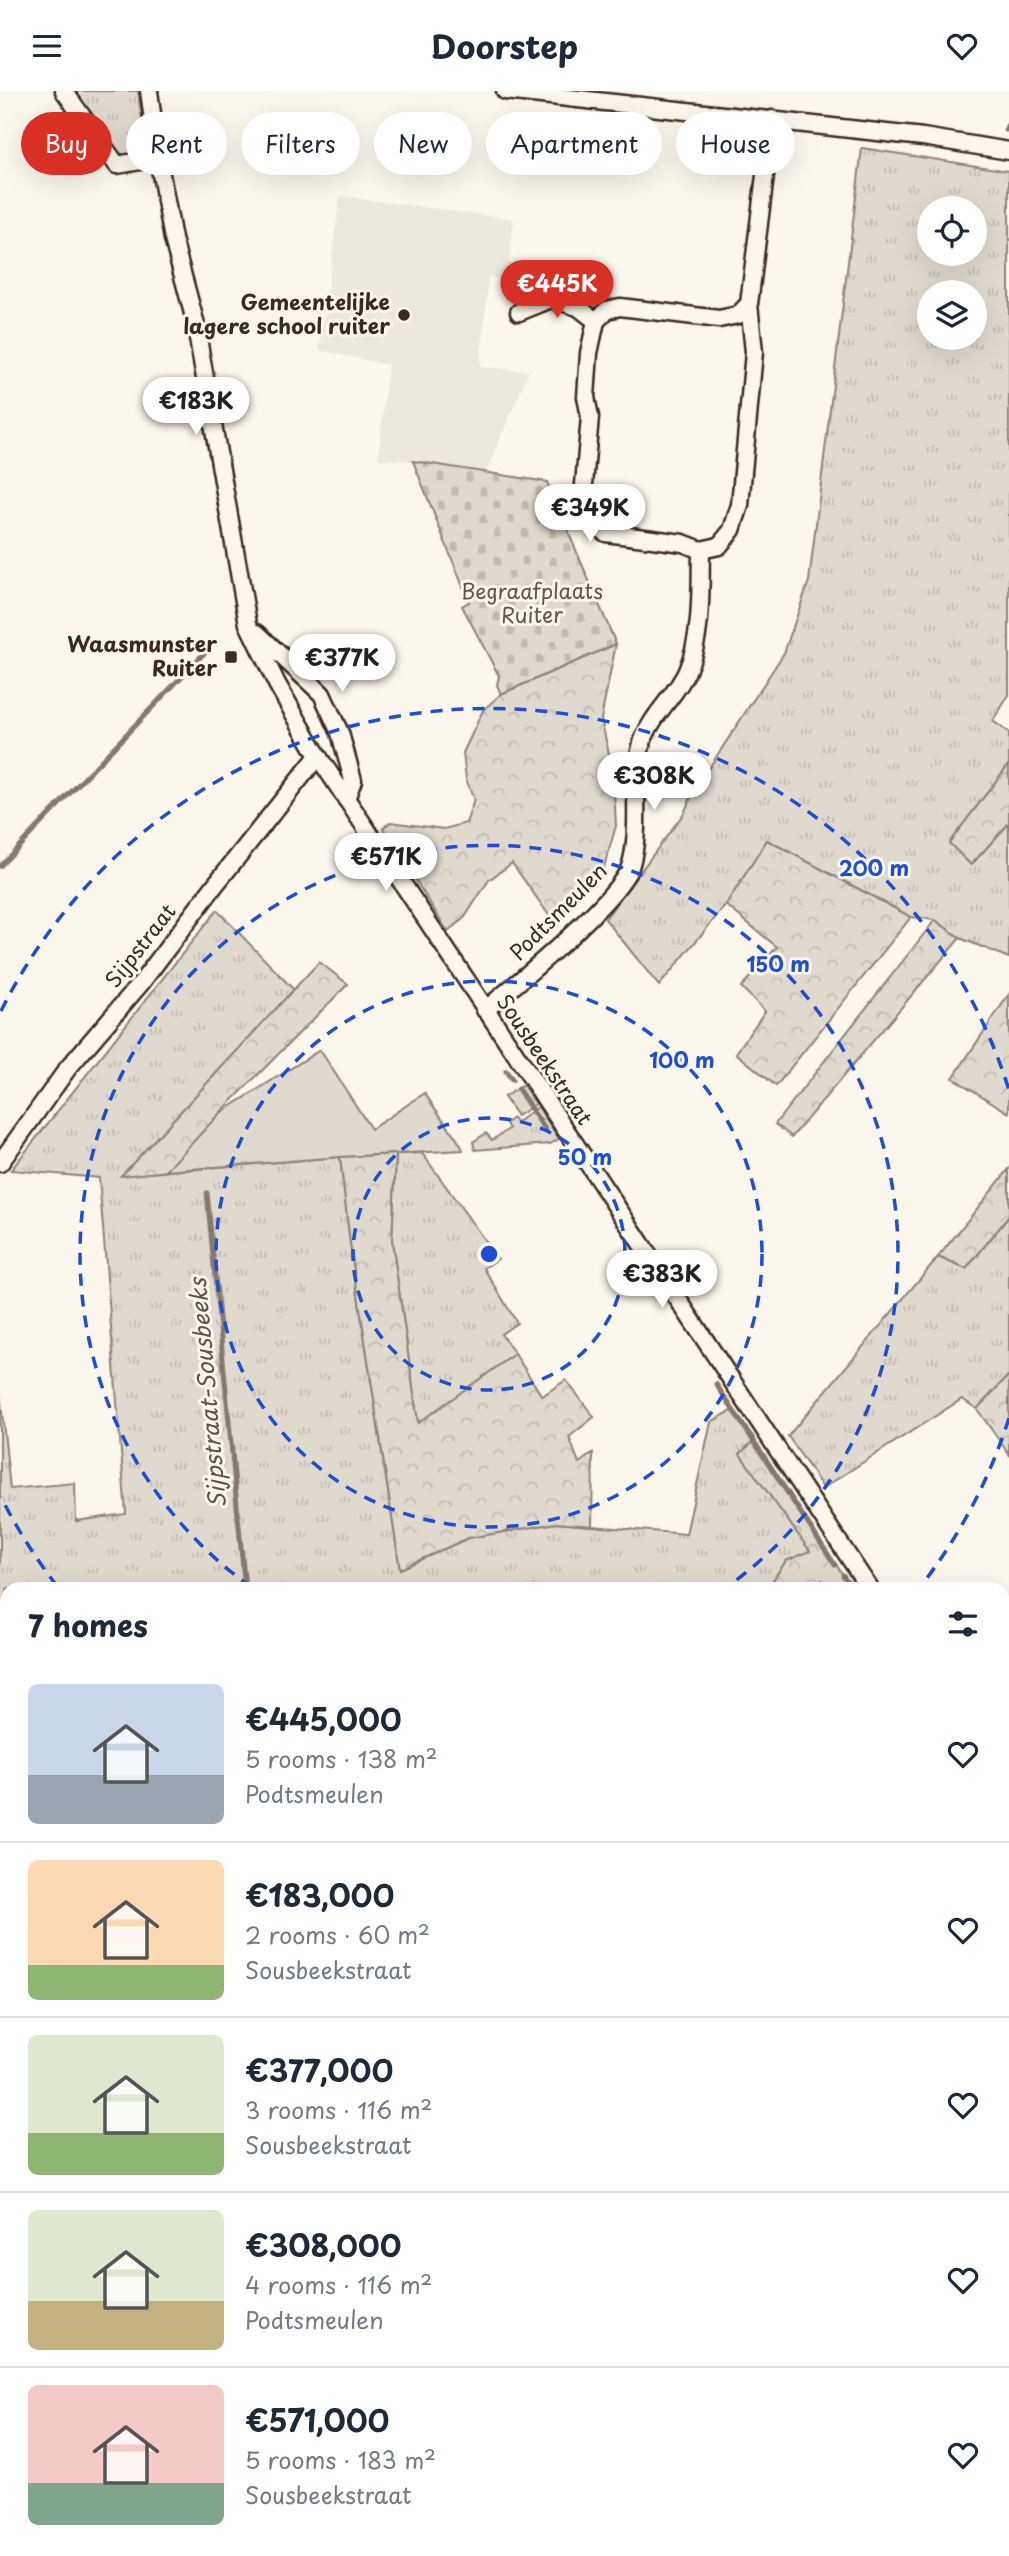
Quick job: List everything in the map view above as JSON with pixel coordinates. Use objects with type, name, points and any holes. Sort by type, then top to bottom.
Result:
[{"type":"street","points":[[64,91],[117,165],[126,164]]},
{"type":"street","name":"Sousbeekstraat","points":[[149,91],[152,112]]},
{"type":"street","points":[[505,91],[698,112]]},
{"type":"street","points":[[795,123],[923,137],[1009,151]]},
{"type":"street","name":"Sousbeekstraat","points":[[161,175],[173,239],[195,321],[248,624],[277,684],[346,799],[865,1582]]},
{"type":"street","points":[[749,304],[738,315],[719,319],[620,307],[607,310],[596,321],[589,353],[586,397],[590,418],[582,506],[588,520],[607,533],[683,543],[701,550],[719,545],[732,530],[740,505],[754,352],[749,304],[765,175]]},
{"type":"street","points":[[519,312],[551,299],[578,307],[596,321]]},
{"type":"street","name":"Podtsmeulen","points":[[485,1010],[532,971],[610,895],[631,866],[636,827],[637,767],[643,741],[660,710],[687,672],[698,635],[701,550]]},
{"type":"street","points":[[248,624],[322,694],[340,733],[353,780],[346,799]]},
{"type":"street","name":"Sijpstraat","points":[[0,1163],[68,1068],[141,983],[318,756]]},
{"type":"shaded area","name":"Gemeentelijke lagere school ruiter","points":[[340,196],[514,219],[507,281],[489,276],[480,367],[529,371],[486,472],[413,461],[378,459],[388,365],[319,350]]},
{"type":"green space","points":[[74,91],[138,91],[141,112],[126,112],[126,156],[112,144],[112,112],[89,112]]},
{"type":"green space","points":[[862,148],[1009,171],[1009,695],[993,721],[1009,733],[1009,764],[949,843],[971,865],[1009,823],[1009,958],[960,938],[935,920],[911,917],[767,840],[726,905],[659,986],[605,919],[684,813],[694,791],[784,653],[809,581]]},
{"type":"green space","name":"Begraafplaats Ruiter","points":[[413,461],[547,482],[616,644],[501,694],[497,685],[499,676],[462,606],[469,602]]},
{"type":"green space","points":[[616,644],[601,719],[613,771],[616,826],[603,870],[551,918],[512,863],[489,880],[465,917],[448,932],[383,828],[390,822],[444,829],[466,823],[474,800],[466,779],[463,753],[483,710],[501,694]]},
{"type":"green space","points":[[1009,764],[1009,823],[971,865],[949,843]]},
{"type":"green space","points":[[767,840],[911,917],[776,1086],[736,1053],[765,1011],[741,987],[777,947],[726,905]]},
{"type":"green space","points":[[217,910],[294,990],[122,1175],[340,1157],[350,1243],[400,1569],[468,1538],[556,1523],[686,1534],[711,1422],[733,1410],[755,1439],[740,1454],[811,1552],[786,1561],[772,1582],[0,1582],[0,1393],[10,1489],[75,1483],[76,1521],[126,1514],[99,1178],[11,1170]]},
{"type":"green space","points":[[935,920],[960,938],[792,1137],[775,1124]]},
{"type":"green space","points":[[319,962],[348,984],[214,1119],[219,1166],[121,1176]]},
{"type":"green space","points":[[1009,994],[1009,1113],[953,1078]]},
{"type":"green space","points":[[320,1050],[371,1129],[425,1093],[463,1150],[166,1171],[219,1114]]},
{"type":"green space","points":[[523,1085],[536,1104],[517,1116],[504,1097]]},
{"type":"green space","points":[[538,1107],[559,1139],[550,1144],[475,1150],[473,1142],[486,1133],[492,1140],[509,1129],[506,1123],[513,1118],[516,1123]]},
{"type":"green space","points":[[422,1153],[498,1259],[484,1268],[517,1323],[501,1334],[515,1354],[418,1424],[392,1241],[396,1155],[340,1157]]},
{"type":"green space","points":[[396,1154],[392,1241],[418,1423],[515,1354],[542,1396],[566,1380],[594,1417],[569,1437],[579,1463],[593,1453],[592,1526],[556,1523],[468,1538],[400,1569],[350,1243],[340,1157]]},
{"type":"green space","points":[[1009,1169],[1009,1216],[966,1269],[938,1257]]},
{"type":"green space","points":[[1009,1216],[1009,1375],[977,1409],[962,1399],[823,1488],[788,1436],[938,1257],[966,1269]]},
{"type":"green space","points":[[1009,1375],[1009,1454],[977,1409]]},
{"type":"green space","points":[[755,1440],[847,1582],[772,1582],[786,1561],[810,1551],[740,1454]]},
{"type":"waterway","points":[[1006,130],[1009,123]]},
{"type":"waterway","points":[[0,866],[210,647]]},
{"type":"waterway","points":[[506,1071],[512,1080]]},
{"type":"waterway","points":[[518,1089],[546,1131]]},
{"type":"waterway","name":"Sijpstraat-Sousbeeks","points":[[207,1193],[244,1582]]},
{"type":"waterway","points":[[716,1384],[835,1565]]},
{"type":"waterway","points":[[843,1575],[848,1582]]},
{"type":"place","name":"Gemeentelijke lagere school ruiter","points":[[404,315]]},
{"type":"place","name":"Waasmunster Ruiter","points":[[231,657]]}]
